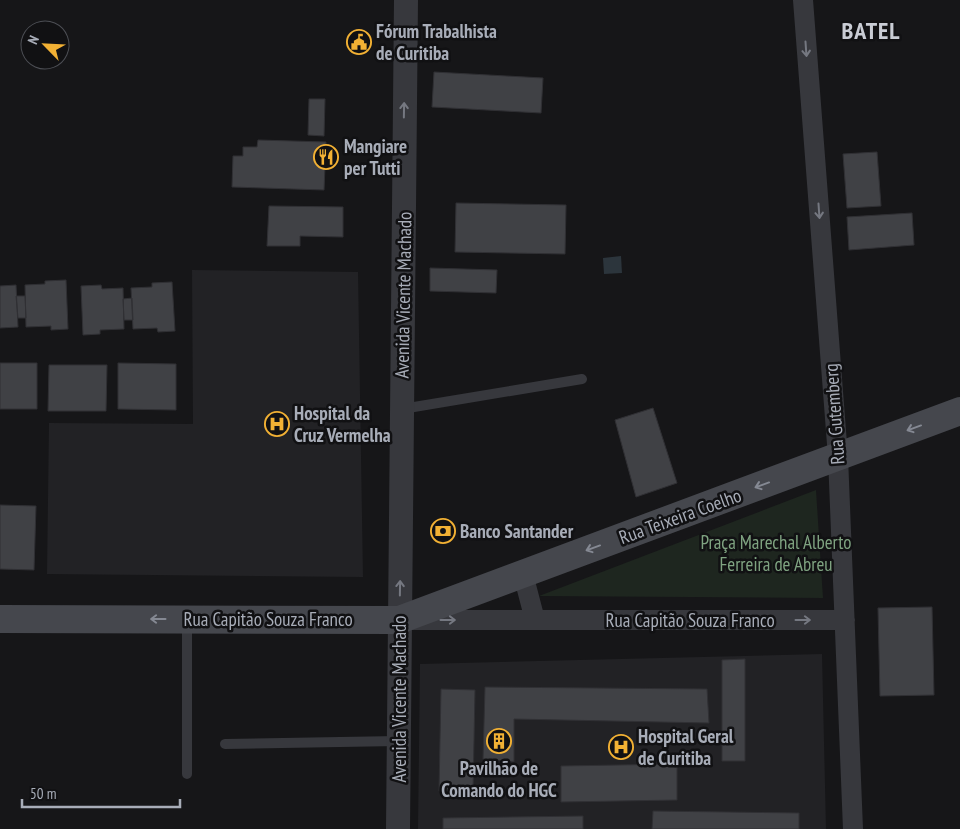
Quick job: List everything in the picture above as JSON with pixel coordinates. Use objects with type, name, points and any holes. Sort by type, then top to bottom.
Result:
[{"type":"main road","name":"Rua Teixeira Coelho","points":[[399,620],[960,411]]},
{"type":"main road","name":"Rua Capitão Souza Franco","points":[[0,619],[399,620]]},
{"type":"street","name":"Avenida Vicente Machado","points":[[398,829],[406,0]]},
{"type":"street","name":"Rua Gutemberg","points":[[803,0],[838,457],[853,829]]},
{"type":"street","points":[[523,574],[535,620]]},
{"type":"street","name":"Rua Capitão Souza Franco","points":[[399,620],[845,620]]},
{"type":"lane","points":[[402,409],[582,378]]},
{"type":"lane","points":[[187,619],[187,774]]},
{"type":"lane","points":[[224,744],[398,741]]},
{"type":"shaded area","points":[[621,256],[622,273],[604,274],[603,258]]},
{"type":"shaded area","name":"Hospital da Cruz Vermelha","points":[[192,270],[358,272],[363,577],[47,574],[49,423],[193,424]]},
{"type":"shaded area","name":"Hospital Geral de Curitiba","points":[[822,654],[826,829],[418,829],[420,664]]},
{"type":"green space","name":"Praça Marechal Alberto Ferreira de Abreu","points":[[816,490],[823,598],[539,596]]},
{"type":"building","points":[[434,72],[543,78],[541,113],[432,107]]},
{"type":"building","points":[[309,99],[325,99],[324,136],[308,135]]},
{"type":"building","points":[[258,140],[326,142],[324,190],[232,187],[233,156],[243,156],[243,147],[257,147]]},
{"type":"building","points":[[877,152],[881,206],[847,208],[843,154]]},
{"type":"building","points":[[456,203],[566,205],[565,254],[455,252]]},
{"type":"building","points":[[269,206],[343,207],[343,237],[300,236],[300,246],[267,246]]},
{"type":"building","points":[[912,213],[914,245],[849,250],[847,217]]},
{"type":"building","points":[[430,268],[497,270],[496,293],[430,291]]},
{"type":"building","points":[[66,280],[68,329],[51,330],[51,326],[26,327],[25,285],[45,284],[45,281]]},
{"type":"building","points":[[172,282],[175,331],[158,332],[157,328],[133,329],[131,288],[152,287],[152,283]]},
{"type":"building","points":[[16,285],[18,327],[0,328],[0,286]]},
{"type":"building","points":[[101,285],[102,289],[123,288],[124,329],[100,330],[100,334],[83,335],[81,286]]},
{"type":"building","points":[[16,296],[25,296],[26,318],[18,318]]},
{"type":"building","points":[[132,298],[133,320],[124,320],[123,299]]},
{"type":"building","points":[[0,363],[37,363],[37,409],[0,409]]},
{"type":"building","points":[[118,363],[176,364],[176,410],[118,409]]},
{"type":"building","points":[[49,365],[107,365],[106,411],[48,411]]},
{"type":"building","points":[[653,408],[677,483],[636,497],[615,420]]},
{"type":"building","points":[[0,505],[36,506],[34,570],[0,569]]},
{"type":"building","points":[[932,607],[934,695],[880,696],[878,608]]},
{"type":"building","points":[[745,659],[745,761],[722,761],[722,660]]},
{"type":"building","name":"Pavilhão de Comando do HGC","points":[[485,687],[707,689],[709,723],[514,719],[514,762],[483,759]]},
{"type":"building","points":[[441,689],[475,690],[473,792],[439,791]]},
{"type":"building","points":[[677,764],[677,800],[561,802],[561,766]]},
{"type":"building","points":[[653,811],[799,813],[799,829],[652,829]]},
{"type":"building","points":[[583,816],[583,829],[443,829],[443,818]]},
{"type":"place","name":"Fórum Trabalhista de Curitiba","points":[[359,42]]},
{"type":"place","name":"Mangiare per Tutti","points":[[326,157]]},
{"type":"place","name":"Hospital da Cruz Vermelha","points":[[277,424]]},
{"type":"place","name":"Banco Santander","points":[[443,531]]},
{"type":"place","name":"Pavilhão de Comando do HGC","points":[[499,741]]},
{"type":"place","name":"Hospital Geral de Curitiba","points":[[621,747]]},
{"type":"district","name":"BATEL","points":[[871,31]]}]
